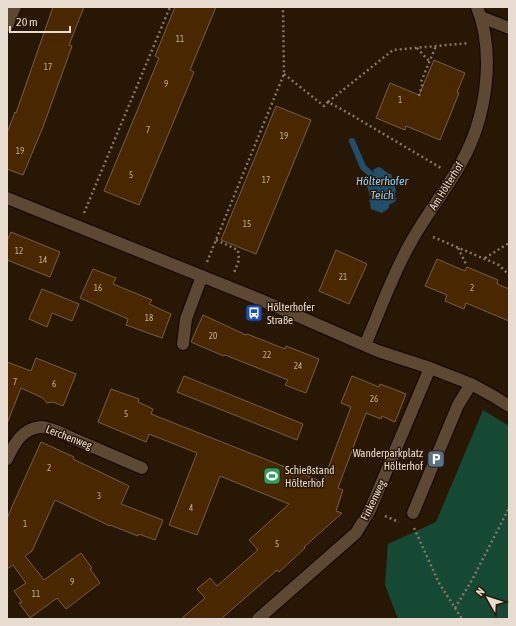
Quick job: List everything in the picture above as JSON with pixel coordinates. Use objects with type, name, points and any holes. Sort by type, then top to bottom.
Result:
[{"type":"street","points":[[7,26],[14,7]]},
{"type":"street","name":"Am Hölterhof","points":[[479,12],[509,28]]},
{"type":"street","name":"Am Hölterhof","points":[[365,345],[397,268],[418,231],[461,163],[472,140],[486,88],[486,46],[479,12]]},
{"type":"street","points":[[7,198],[202,276],[365,345],[471,384],[509,406]]},
{"type":"street","points":[[183,344],[186,319],[202,276]]},
{"type":"street","name":"Finkenweg","points":[[258,619],[356,533],[370,510],[430,368]]},
{"type":"street","points":[[413,513],[458,405],[471,384]]},
{"type":"street","name":"Lerchenweg","points":[[7,459],[12,447],[21,436],[32,429],[42,426],[142,468]]},
{"type":"path","points":[[79,226],[170,7]]},
{"type":"path","points":[[212,250],[284,74],[283,7]]},
{"type":"path","points":[[284,74],[324,106],[393,50],[475,42]]},
{"type":"path","points":[[419,96],[422,86],[421,82],[436,46]]},
{"type":"path","points":[[416,48],[430,62]]},
{"type":"path","points":[[328,102],[454,174]]},
{"type":"path","points":[[418,231],[485,258],[499,265],[509,275]]},
{"type":"path","points":[[216,240],[238,250],[239,260]]},
{"type":"path","points":[[485,258],[509,244]]},
{"type":"path","points":[[458,247],[466,264]]},
{"type":"path","points":[[455,608],[472,580],[509,508]]},
{"type":"path","points":[[370,510],[399,522]]},
{"type":"path","points":[[407,525],[414,528],[439,583],[462,619]]},
{"type":"green space","points":[[483,410],[509,426],[509,619],[398,619],[385,585],[388,544],[436,522]]},
{"type":"water","name":"Hölterhofer Teich","points":[[378,167],[391,174],[396,190],[396,201],[389,205],[389,208],[382,213],[371,209],[369,201],[372,197],[366,184],[374,173],[373,170]]},
{"type":"building","points":[[53,7],[84,7],[69,45],[72,46],[43,127],[23,175],[7,169],[7,133],[15,112],[16,113]]},
{"type":"building","points":[[175,7],[216,7],[190,70],[194,72],[139,205],[104,191],[159,58],[155,56]]},
{"type":"building","points":[[434,60],[465,73],[457,92],[459,93],[440,140],[406,126],[405,130],[376,118],[390,83],[419,95]]},
{"type":"building","points":[[276,106],[311,120],[256,254],[221,240]]},
{"type":"building","points":[[11,232],[60,252],[50,277],[7,260],[7,241]]},
{"type":"building","points":[[336,250],[367,264],[349,304],[319,291]]},
{"type":"building","points":[[437,259],[465,271],[467,267],[498,280],[497,284],[509,289],[509,321],[466,303],[464,309],[445,301],[447,295],[425,286]]},
{"type":"building","points":[[93,269],[116,278],[113,284],[152,300],[149,304],[171,314],[162,338],[126,325],[128,319],[80,298]]},
{"type":"building","points":[[42,289],[79,304],[72,321],[52,313],[47,327],[29,319]]},
{"type":"building","points":[[203,315],[246,335],[247,334],[285,349],[286,346],[319,359],[306,393],[285,385],[288,380],[191,342]]},
{"type":"building","points":[[36,358],[76,374],[63,406],[53,402],[47,403],[43,398],[21,388],[7,421],[7,362],[31,371]]},
{"type":"building","points":[[184,376],[303,424],[297,440],[177,392]]},
{"type":"building","points":[[352,376],[379,387],[380,384],[406,394],[395,422],[382,416],[381,419],[366,413],[338,488],[343,490],[336,511],[342,513],[279,572],[277,570],[221,619],[181,619],[205,598],[197,589],[210,578],[217,586],[258,550],[249,540],[289,504],[220,476],[197,535],[169,525],[197,453],[149,434],[146,442],[98,422],[111,389],[139,399],[138,402],[153,409],[151,414],[323,482],[351,407],[341,403]]},
{"type":"building","points":[[41,442],[74,457],[73,459],[129,486],[121,504],[163,520],[155,540],[139,534],[138,536],[110,526],[55,500],[32,551],[25,556],[44,580],[81,553],[92,568],[90,569],[100,583],[66,609],[57,598],[30,618],[19,603],[22,602],[14,591],[26,583],[13,565],[7,569],[7,518]]},
{"type":"waterway","points":[[352,141],[363,167],[378,181]]},
{"type":"place","name":"Hölterhofer Straße","points":[[254,313]]},
{"type":"place","name":"Wanderparkplatz Hölterhof","points":[[436,459]]},
{"type":"place","name":"Schießstand Hölterhof","points":[[272,476]]}]
